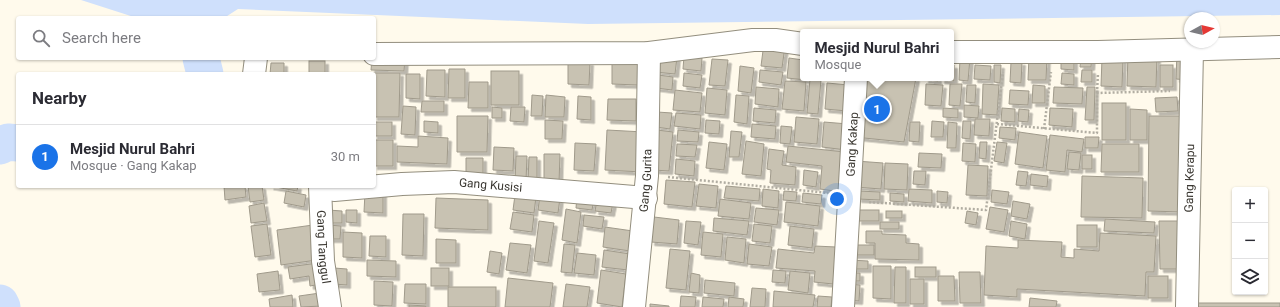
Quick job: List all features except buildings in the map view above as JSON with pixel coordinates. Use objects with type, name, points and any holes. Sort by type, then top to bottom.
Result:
[{"type":"street","points":[[376,54],[649,53],[753,40],[775,40],[800,44]]},
{"type":"street","points":[[954,52],[1054,52],[1280,48]]},
{"type":"street","name":"Gang Kerapu","points":[[1187,307],[1192,49]]},
{"type":"street","name":"Gang Gurita","points":[[634,307],[646,198],[649,53]]},
{"type":"street","points":[[254,72],[256,60]]},
{"type":"street","name":"Gang Kakap","points":[[843,307],[856,81]]},
{"type":"street","name":"Gang Kusisi","points":[[376,185],[454,182],[646,198]]},
{"type":"street","name":"Gang Tanggul","points":[[327,188],[322,261],[330,307]]},
{"type":"path","points":[[647,176],[831,193],[850,201],[986,210],[1006,52]]},
{"type":"path","points":[[1044,129],[1054,52]]},
{"type":"path","points":[[997,124],[1097,134],[1098,93],[1191,91]]},
{"type":"water","points":[[81,0],[1280,0],[1280,15],[1220,16],[1220,12],[1184,12],[1184,16],[588,24],[238,9],[227,16],[131,16]]},
{"type":"waterway","points":[[202,60],[204,72]]},
{"type":"waterway","points":[[0,146],[8,142],[16,143]]},
{"type":"waterway","points":[[0,303],[2,307]]},
{"type":"place","name":"Mesjid Nurul Bahri","points":[[877,109]]}]
